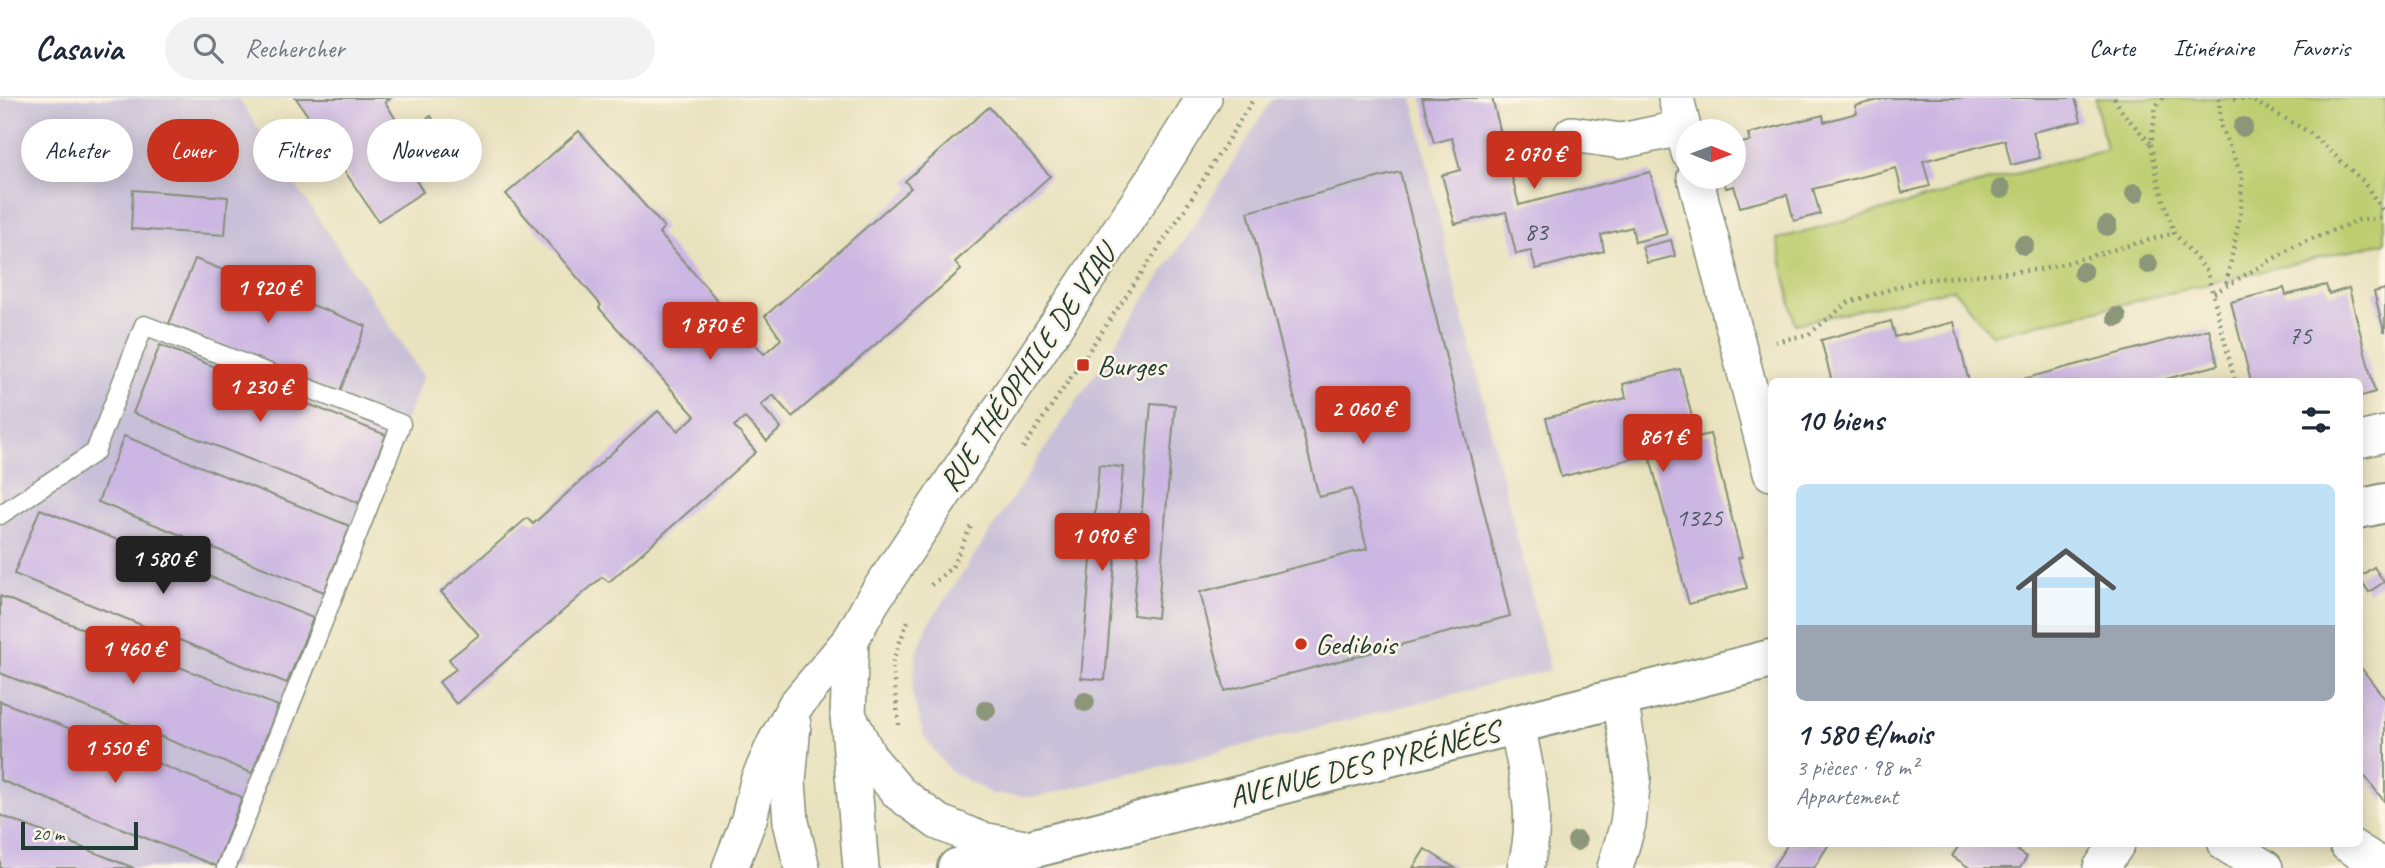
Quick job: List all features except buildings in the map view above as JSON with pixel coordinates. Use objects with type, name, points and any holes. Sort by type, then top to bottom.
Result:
[{"type":"main road","points":[[2363,508],[2385,502]]},
{"type":"main road","name":"AVENUE DES PYRÉNÉES","points":[[957,868],[1768,660]]},
{"type":"street","name":"RUE THÉOPHILE DE VIAU","points":[[730,868],[758,780],[795,706],[851,639],[873,600],[1204,98]]},
{"type":"street","points":[[1572,134],[1621,141],[1676,127]]},
{"type":"street","points":[[1698,189],[1768,461]]},
{"type":"street","points":[[2363,439],[2385,434]]},
{"type":"street","name":"RUE THÉOPHILE DE VIAU","points":[[851,639],[848,715],[861,868]]},
{"type":"street","points":[[1615,868],[1628,824],[1633,778],[1620,698]]},
{"type":"street","points":[[795,706],[788,782],[791,822],[802,868]]},
{"type":"street","name":"RUE THÉOPHILE DE VIAU","points":[[848,715],[869,757],[899,793],[928,815],[982,841],[1030,849]]},
{"type":"street","points":[[1517,724],[1533,818],[1531,847],[1525,868]]},
{"type":"street","points":[[2101,868],[2115,847]]},
{"type":"street","points":[[2231,847],[2265,868]]},
{"type":"street","points":[[2352,847],[2385,868]]},
{"type":"lane","points":[[0,515],[95,452],[144,325],[401,424],[226,868]]},
{"type":"path","points":[[1021,451],[1183,212],[1254,98]]},
{"type":"path","points":[[2114,98],[2123,113],[2151,144]]},
{"type":"path","points":[[2163,98],[2156,106],[2151,144],[2158,181],[2174,233],[2207,271],[2234,378]]},
{"type":"path","points":[[2219,98],[2221,127],[2242,177],[2241,211],[2226,285]]},
{"type":"path","points":[[2214,293],[2297,245],[2359,220],[2385,216],[2363,181],[2309,132],[2250,99],[2234,98]]},
{"type":"path","points":[[1739,350],[1809,334],[1849,302],[1920,281],[2043,269],[2174,233]]},
{"type":"path","points":[[926,589],[952,567],[974,520]]},
{"type":"path","points":[[902,733],[897,721],[892,663],[913,608]]},
{"type":"shaded area","points":[[0,98],[238,98],[253,121],[253,182],[294,182],[423,376],[233,868],[0,868]]},
{"type":"shaded area","points":[[1273,98],[1413,98],[1446,249],[1550,670],[1037,797],[992,794],[950,771],[924,737],[912,694],[916,654],[928,625],[1196,222]]},
{"type":"green space","points":[[2095,98],[2385,98],[2385,242],[1992,335],[1953,289],[1795,324],[1777,239],[2106,149]]},
{"type":"place","name":"Burges","points":[[1083,365]]},
{"type":"place","name":"Gedibois","points":[[1301,644]]}]
